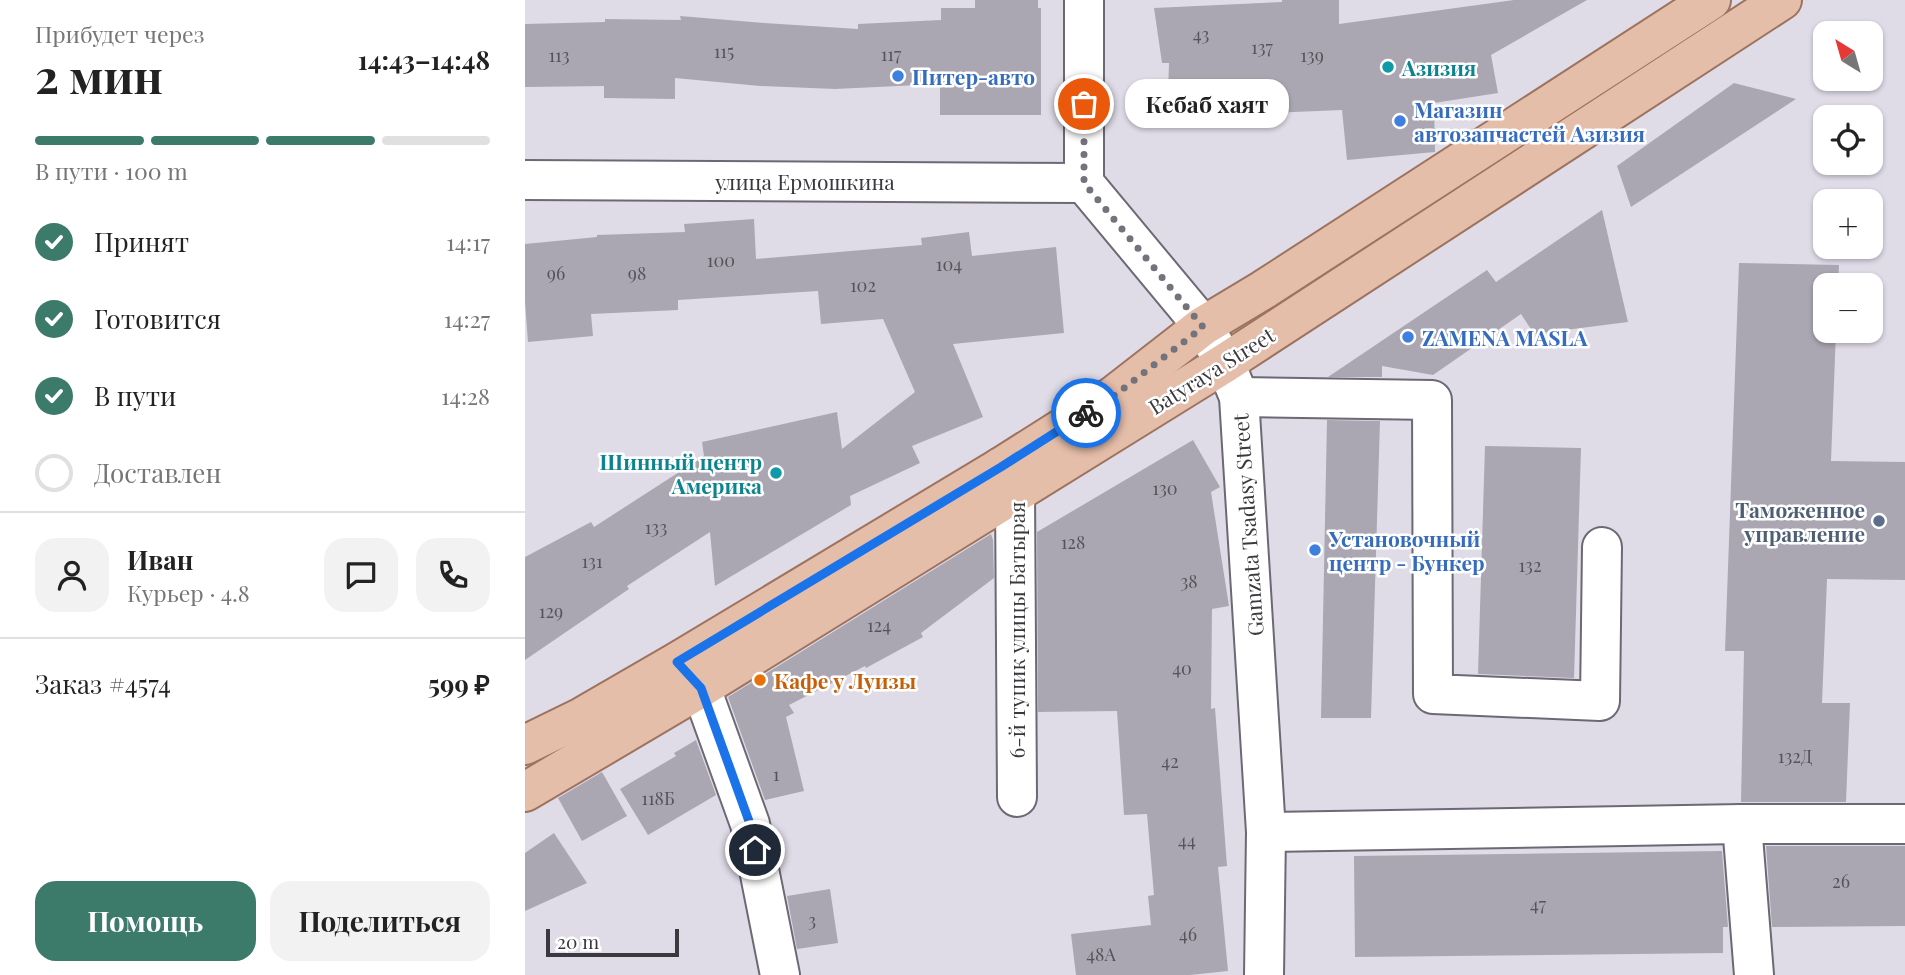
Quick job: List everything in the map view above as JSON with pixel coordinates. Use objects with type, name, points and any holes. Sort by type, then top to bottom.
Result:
[{"type":"main road","name":"Batyraya Street","points":[[1008,480],[1203,327],[1711,0]]},
{"type":"main road","name":"Batyraya Street","points":[[525,792],[689,675],[1008,480],[1225,363],[1782,0]]},
{"type":"main road","name":"Batyraya Street","points":[[525,745],[582,717],[689,675]]},
{"type":"street","points":[[1084,0],[1084,183]]},
{"type":"street","name":"улица Ермошкина","points":[[525,180],[1084,183]]},
{"type":"street","name":"Gamzata Tsadasy Street","points":[[1084,183],[1203,327],[1225,363],[1239,397],[1266,832],[1264,975]]},
{"type":"street","points":[[1239,397],[1431,400],[1433,694],[1600,701],[1602,547]]},
{"type":"street","name":"6-й тупик улицы Батырая","points":[[1008,480],[1017,797]]},
{"type":"street","points":[[689,675],[750,824],[780,975]]},
{"type":"street","points":[[1742,824],[1754,975]]},
{"type":"street","points":[[1266,832],[1905,824]]},
{"type":"building","points":[[975,0],[1038,0],[1038,8],[1041,8],[1041,115],[940,115],[940,84],[835,89],[760,86],[675,78],[675,99],[604,98],[604,86],[525,87],[525,24],[605,22],[605,19],[681,20],[680,16],[858,29],[858,24],[941,20],[941,8],[975,8]]},
{"type":"building","points":[[1282,0],[1339,0],[1339,24],[1514,0],[1587,0],[1491,55],[1498,93],[1434,103],[1435,152],[1347,160],[1342,110],[1270,113],[1270,119],[1218,117],[1219,125],[1167,127],[1169,63],[1162,63],[1154,8]]},
{"type":"building","points":[[1734,83],[1796,99],[1631,207],[1617,166]]},
{"type":"building","points":[[1602,210],[1628,322],[1534,334],[1521,314],[1433,375],[1382,366],[1382,377],[1328,377],[1487,270],[1496,282]]},
{"type":"building","points":[[754,219],[756,259],[922,245],[921,238],[969,232],[972,256],[1056,247],[1064,333],[953,344],[983,417],[912,446],[920,463],[850,496],[851,505],[715,586],[710,532],[627,586],[629,589],[525,660],[525,557],[591,522],[594,527],[704,456],[702,442],[837,412],[842,449],[915,392],[883,319],[821,324],[818,291],[678,300],[678,310],[591,314],[593,336],[528,342],[525,244],[597,235],[685,232],[684,224]]},
{"type":"building","points":[[1739,263],[1839,265],[1839,273],[1813,273],[1813,343],[1836,343],[1831,461],[1905,462],[1905,580],[1827,579],[1822,703],[1850,703],[1846,802],[1741,802],[1744,651],[1725,651]]},
{"type":"building","points":[[1327,420],[1380,421],[1371,718],[1321,718]]},
{"type":"building","points":[[1193,440],[1220,487],[1211,492],[1229,606],[1212,609],[1211,709],[1215,708],[1227,866],[1218,867],[1228,971],[1190,975],[1076,975],[1071,934],[1151,925],[1148,896],[1154,895],[1147,814],[1124,815],[1117,711],[1038,712],[1037,532]]},
{"type":"building","points":[[1485,446],[1581,448],[1574,678],[1478,674]]},
{"type":"building","points":[[991,534],[994,578],[921,633],[923,637],[789,705],[794,713],[786,717],[804,791],[765,800],[728,697]]},
{"type":"building","points":[[696,740],[716,795],[648,835],[620,789],[676,756],[674,753]]},
{"type":"building","points":[[602,772],[627,816],[582,841],[558,798]]},
{"type":"building","points":[[554,833],[587,883],[525,911],[525,853]]},
{"type":"building","points":[[1766,846],[1905,846],[1905,926],[1772,927]]},
{"type":"building","points":[[1722,851],[1728,927],[1723,927],[1723,953],[1355,957],[1354,856]]},
{"type":"building","points":[[830,889],[838,943],[797,949],[787,896]]},
{"type":"way so far","points":[[1084,104],[1084,183],[1203,327],[1115,395],[1086,413]]},
{"type":"place","name":"Азизия","points":[[1388,67]]},
{"type":"place","name":"Питер-авто","points":[[898,76]]},
{"type":"place","name":"Кебаб хаят","points":[[1084,104]]},
{"type":"place","name":"Магазин автозапчастей Азизия","points":[[1400,121]]},
{"type":"place","name":"ZAMENA MASLA","points":[[1408,337]]},
{"type":"place","name":"Шинный центр Америка","points":[[776,473]]},
{"type":"place","name":"Таможенное управление","points":[[1879,521]]},
{"type":"place","name":"Установочный центр - Бункер","points":[[1315,550]]},
{"type":"place","name":"Кафе у Луизы","points":[[760,680]]},
{"type":"route","points":[[755,850],[750,824],[701,688],[677,662],[1086,413]]}]
